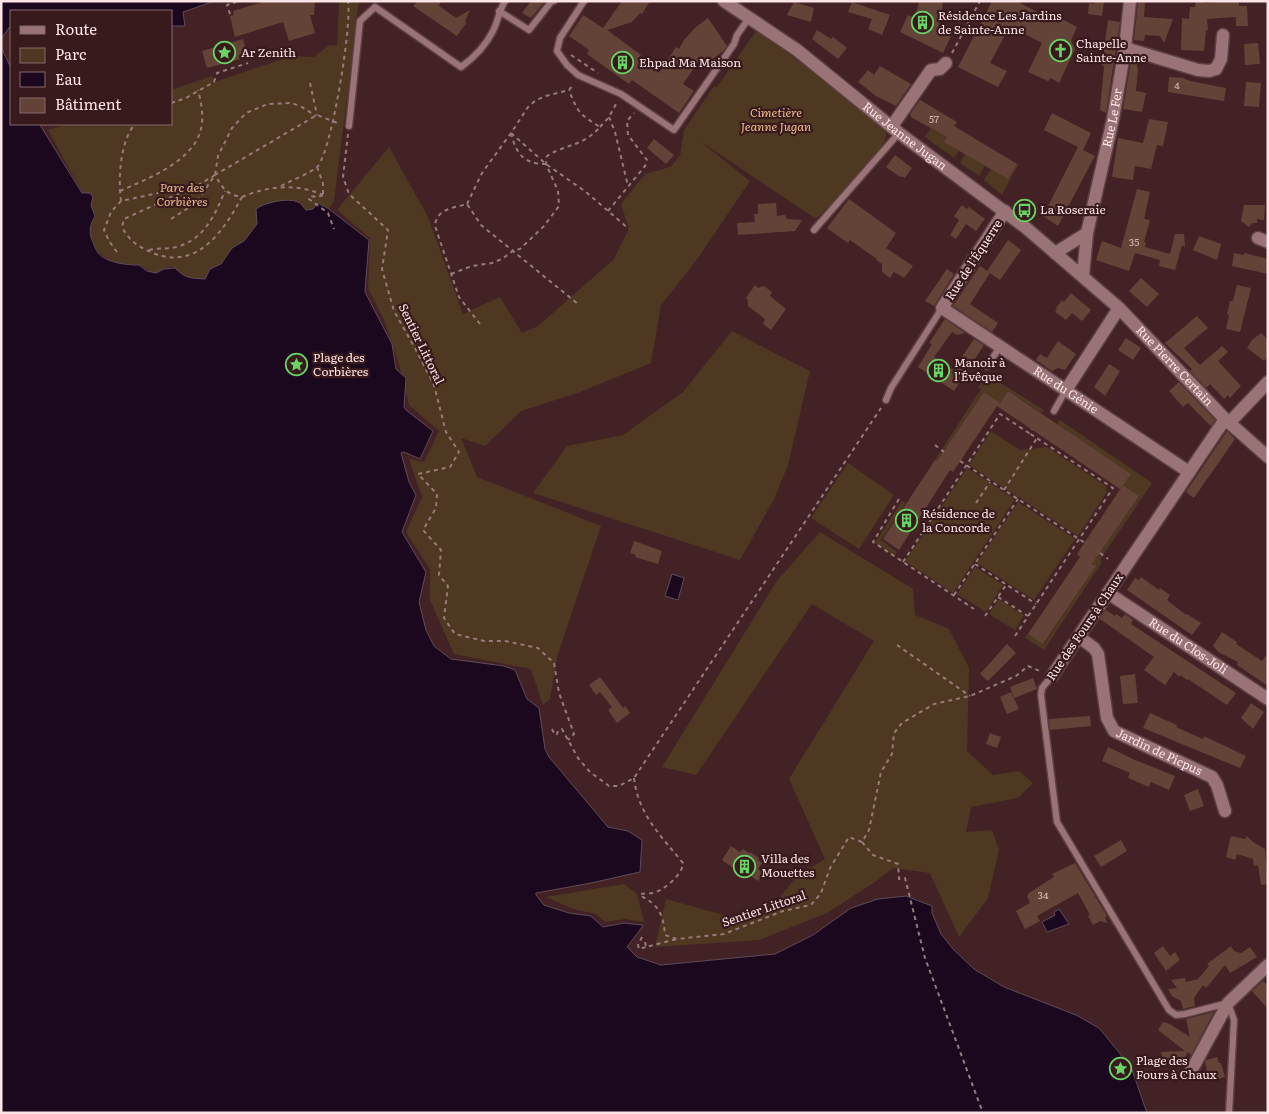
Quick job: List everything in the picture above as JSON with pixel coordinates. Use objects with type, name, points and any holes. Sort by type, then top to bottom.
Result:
[{"type":"street","name":"Rue Jeanne Jugan","points":[[724,1],[797,50],[896,129],[1005,211],[1083,276]]},
{"type":"street","name":"Rue Le Fer","points":[[1083,276],[1087,232],[1110,137],[1125,48],[1130,1]]},
{"type":"street","points":[[1125,48],[1198,70],[1209,71],[1216,69],[1221,59],[1223,35]]},
{"type":"street","points":[[896,129],[931,70],[940,69],[946,62]]},
{"type":"street","name":"Rue de l'Équerre","points":[[942,308],[1005,211]]},
{"type":"street","points":[[1055,253],[1087,232]]},
{"type":"street","name":"Rue Pierre Certain","points":[[1083,276],[1119,308],[1227,421],[1268,457]]},
{"type":"street","name":"Rue du Génie","points":[[942,308],[1189,472]]},
{"type":"street","points":[[1066,390],[1119,308]]},
{"type":"street","name":"Rue des Fours à Chaux","points":[[1052,676],[1189,472],[1227,421],[1268,382]]},
{"type":"street","name":"Rue du Clos-Joli","points":[[1108,593],[1268,699]]},
{"type":"street","name":"Jardin de Picpus","points":[[1079,637],[1094,648],[1098,654],[1107,718],[1114,732],[1212,777],[1217,784],[1226,811]]},
{"type":"street","points":[[1190,1073],[1228,1003],[1268,965]]},
{"type":"lane","points":[[349,126],[360,21],[374,4],[461,67],[480,53],[494,30],[499,11],[506,1]]},
{"type":"lane","points":[[499,11],[529,30],[551,2],[554,1]]},
{"type":"lane","points":[[584,1],[560,38],[557,51],[567,65],[578,75],[620,94],[674,130],[734,44],[749,18]]},
{"type":"lane","points":[[814,230],[896,129]]},
{"type":"lane","points":[[886,400],[891,388],[942,308]]},
{"type":"lane","points":[[987,366],[1000,347]]},
{"type":"lane","points":[[1054,411],[1066,390]]},
{"type":"lane","name":"Rue des Fours à Chaux","points":[[1052,676],[1042,688],[1040,695],[1055,814],[1062,832],[1169,1010],[1176,1015],[1185,1014],[1228,1003]]},
{"type":"lane","points":[[1228,1003],[1234,1020],[1229,1113]]},
{"type":"path","points":[[230,14],[227,5],[239,1]]},
{"type":"path","points":[[281,186],[317,167],[326,151],[346,44],[348,1]]},
{"type":"path","points":[[946,62],[948,62],[980,1]]},
{"type":"path","points":[[560,38],[566,51],[602,75]]},
{"type":"path","points":[[172,103],[186,98],[214,82],[217,73],[248,63]]},
{"type":"path","points":[[467,204],[482,173],[528,107],[536,100],[569,90],[577,80],[584,64]]},
{"type":"path","points":[[310,83],[317,116]]},
{"type":"path","points":[[120,192],[176,162],[193,147],[201,129],[201,102],[198,90]]},
{"type":"path","points":[[569,90],[580,115],[600,127]]},
{"type":"path","points":[[450,274],[472,266],[492,263],[502,259],[514,250],[520,249],[544,226],[559,206],[558,191],[546,164],[548,156],[586,140],[610,117],[620,94]]},
{"type":"path","points":[[170,219],[196,203],[215,175],[218,156],[232,128],[246,113],[268,104],[292,103],[317,116],[349,126]]},
{"type":"path","points":[[608,211],[645,166],[647,160],[628,135],[627,121],[640,106]]},
{"type":"path","points":[[242,197],[224,228],[200,250],[191,255],[182,257],[158,255],[138,247],[126,235],[122,227],[124,219],[197,186],[317,116]]},
{"type":"path","points":[[610,117],[628,186]]},
{"type":"path","points":[[122,201],[120,192],[123,145],[130,129],[134,125]]},
{"type":"path","name":"Sentier Littoral","points":[[349,126],[343,177],[349,194],[388,230],[382,269],[394,311],[434,385],[446,432],[460,452],[450,467],[418,474],[437,494],[436,508],[423,530],[440,550],[439,575],[448,586],[444,618],[455,634],[484,641],[504,641],[538,648],[554,663],[559,693],[574,734],[568,740]]},
{"type":"path","points":[[511,134],[546,164],[586,192],[629,229]]},
{"type":"path","points":[[511,134],[514,146],[526,160],[535,164],[546,164]]},
{"type":"path","points":[[317,167],[323,183],[323,195]]},
{"type":"path","points":[[215,175],[225,191],[233,196],[242,197],[267,188],[281,186],[323,195]]},
{"type":"path","points":[[117,252],[104,230],[111,212],[122,201],[191,185],[197,186]]},
{"type":"path","points":[[147,250],[173,248],[198,237],[215,216],[225,191]]},
{"type":"path","points":[[323,195],[318,197],[310,196],[309,199],[328,213],[334,229]]},
{"type":"path","points":[[467,204],[481,225],[578,304]]},
{"type":"path","points":[[467,204],[447,209],[440,214],[435,226],[459,296],[480,324]]},
{"type":"path","points":[[552,729],[555,735],[562,729],[578,758],[590,772],[609,786],[619,786],[634,778],[886,400]]},
{"type":"path","points":[[903,562],[1000,414],[1113,488],[1015,636]]},
{"type":"path","points":[[1029,433],[1032,430]]},
{"type":"path","points":[[1041,441],[1043,437]]},
{"type":"path","points":[[1004,490],[1037,438]]},
{"type":"path","points":[[935,445],[944,452]]},
{"type":"path","points":[[960,462],[1085,543]]},
{"type":"path","points":[[976,503],[990,482]]},
{"type":"path","points":[[899,499],[873,542],[974,609]]},
{"type":"path","points":[[954,596],[1018,499]]},
{"type":"path","points":[[1100,554],[1108,559]]},
{"type":"path","points":[[975,564],[1036,604]]},
{"type":"path","points":[[985,616],[1006,585]]},
{"type":"path","points":[[998,597],[1028,616]]},
{"type":"path","points":[[897,645],[970,696]]},
{"type":"path","points":[[983,1113],[925,958],[905,878],[899,879],[898,864],[873,855],[862,842],[869,830],[881,772],[892,754],[894,733],[902,723],[934,704],[970,696],[1016,676],[1028,666],[1052,676]]},
{"type":"path","points":[[634,778],[635,793],[644,813],[683,864],[682,872],[656,892],[640,894],[659,909],[666,934],[677,939]]},
{"type":"path","name":"Sentier Littoral","points":[[677,939],[724,934],[783,911],[811,905],[821,893],[830,868],[849,837],[862,842]]},
{"type":"path","points":[[642,937],[638,945],[639,949],[677,939]]},
{"type":"path","points":[[645,942],[646,947]]},
{"type":"green space","name":"Parc des Corbières","points":[[338,1],[359,1],[334,201],[329,209],[318,203],[313,209],[306,210],[256,209],[257,224],[244,241],[232,248],[221,265],[210,269],[205,279],[187,277],[173,267],[165,268],[156,274],[139,265],[126,265],[105,258],[92,242],[90,230],[95,216],[48,130],[65,125],[172,125],[172,90],[212,76],[215,82],[291,56],[314,57],[329,45],[337,46]]},
{"type":"green space","name":"Cimetière Jeanne Jugan","points":[[756,31],[817,74],[886,132],[885,140],[879,151],[858,177],[816,219],[700,141],[750,181],[696,261],[661,305],[651,363],[580,392],[521,411],[485,446],[461,438],[477,477],[601,526],[557,657],[550,699],[543,705],[531,669],[454,654],[430,600],[430,569],[406,532],[422,497],[409,459],[424,462],[439,431],[409,405],[400,368],[385,322],[368,288],[370,238],[337,210],[389,147],[428,217],[463,314],[500,297],[522,333],[538,326],[614,259],[629,229],[621,204],[645,174],[670,167],[680,156],[684,130],[714,86],[717,87]]},
{"type":"green space","points":[[931,128],[947,137],[945,142],[959,151],[954,158],[925,137]]},
{"type":"green space","points":[[965,154],[985,166],[979,176],[960,163]]},
{"type":"green space","points":[[1019,163],[1002,195],[984,180],[991,169],[1008,179]]},
{"type":"green space","points":[[732,331],[810,371],[788,465],[774,499],[740,560],[533,493],[567,446],[623,435],[683,392]]},
{"type":"green space","points":[[986,374],[1044,410],[1041,413],[1008,391],[1000,403],[984,392],[937,461],[935,460],[981,389],[978,388]]},
{"type":"green space","points":[[1060,420],[1152,483],[1100,560],[1102,562],[1044,650],[1025,638],[1028,634],[1044,644],[1095,567],[1092,564],[1139,496],[1123,485],[1057,424]]},
{"type":"green space","points":[[991,431],[1020,450],[1047,447],[1106,486],[1107,492],[1078,536],[969,465]]},
{"type":"green space","points":[[848,463],[894,495],[859,549],[811,518]]},
{"type":"green space","points":[[967,468],[1015,499],[953,593],[905,561]]},
{"type":"green space","points":[[902,501],[906,503],[881,540],[897,552],[894,556],[875,543]]},
{"type":"green space","points":[[1018,502],[1075,539],[1034,600],[977,563]]},
{"type":"green space","points":[[820,532],[913,589],[915,615],[949,629],[969,668],[967,751],[993,775],[1019,771],[1033,783],[1018,798],[971,807],[966,832],[992,830],[999,850],[988,898],[959,937],[930,873],[893,868],[827,913],[759,940],[655,947],[666,899],[731,917],[777,901],[796,877],[825,859],[789,779],[874,641],[812,604],[696,775],[662,767],[776,582]]},
{"type":"green space","points":[[975,567],[1003,585],[986,612],[957,594]]},
{"type":"green space","points":[[999,599],[1024,615],[1015,630],[989,614]]},
{"type":"green space","points":[[624,884],[637,894],[644,922],[625,919],[605,922],[596,914],[573,909],[546,897]]},
{"type":"water","points":[[1,1],[215,1],[183,12],[185,26],[172,26],[172,10],[10,10],[10,26],[1,39]]},
{"type":"water","points":[[1,47],[10,66],[10,125],[40,125],[82,193],[90,193],[93,197],[91,205],[95,216],[90,235],[98,253],[106,259],[123,264],[139,265],[147,271],[156,273],[164,269],[175,268],[189,277],[205,279],[210,269],[221,264],[232,248],[244,241],[257,224],[256,209],[282,200],[298,202],[306,210],[313,209],[318,203],[329,209],[369,240],[365,292],[392,344],[396,369],[406,378],[404,407],[433,431],[420,459],[404,452],[401,453],[409,482],[416,495],[402,532],[426,572],[419,602],[426,630],[434,646],[451,659],[504,666],[515,670],[527,699],[539,708],[545,749],[549,757],[608,827],[628,831],[642,840],[640,872],[536,893],[544,905],[569,913],[591,916],[603,927],[624,923],[642,925],[627,947],[637,957],[661,965],[775,954],[813,935],[851,908],[878,899],[906,896],[932,906],[932,913],[941,934],[954,950],[974,969],[1004,987],[1076,1015],[1099,1028],[1131,1067],[1147,1113],[1,1113]]},
{"type":"water","points":[[672,574],[684,578],[678,600],[665,596]]},
{"type":"water","points":[[1059,909],[1069,924],[1047,932],[1042,922],[1055,915],[1054,912]]},
{"type":"building","points":[[266,1],[315,1],[314,15],[310,15],[315,33],[289,41],[283,22],[235,37],[230,16],[234,15],[233,11]]},
{"type":"building","points":[[418,1],[441,1],[439,6],[456,18],[470,10],[465,21],[467,22],[457,36],[413,6]]},
{"type":"building","points":[[531,1],[545,1],[531,18],[522,13]]},
{"type":"building","name":"Ehpad Ma Maison","points":[[622,1],[650,1],[642,14],[640,13],[632,22],[607,30],[641,55],[639,58],[659,73],[676,47],[679,49],[684,40],[696,27],[708,18],[727,46],[709,62],[703,65],[698,62],[683,84],[694,91],[679,113],[632,80],[629,84],[587,54],[589,50],[569,36],[583,15],[603,28]]},
{"type":"building","name":"Résidence Les Jardins de Sainte-Anne","points":[[919,1],[943,1],[938,27],[952,34],[943,53],[900,32],[908,15],[915,19]]},
{"type":"building","points":[[992,1],[1016,1],[1059,23],[1062,19],[1077,27],[1071,40],[1075,49],[1059,83],[1051,78],[1048,81],[1028,72],[1042,43],[1010,26],[990,63],[1007,71],[998,87],[958,67]]},
{"type":"building","points":[[1095,1],[1104,1],[1102,16],[1088,14],[1089,3],[1094,4]]},
{"type":"building","points":[[1196,1],[1205,1],[1205,3],[1239,1],[1239,6],[1247,6],[1248,26],[1236,26],[1236,17],[1207,19],[1208,30],[1206,30],[1204,51],[1181,50],[1182,18],[1189,19],[1190,7],[1195,7]]},
{"type":"building","points":[[794,2],[814,8],[811,22],[787,15]]},
{"type":"building","points":[[852,2],[890,15],[882,35],[868,29],[872,19],[848,12]]},
{"type":"building","points":[[1138,2],[1145,3],[1144,17],[1173,19],[1164,43],[1160,36],[1145,35],[1144,41],[1134,40]]},
{"type":"building","points":[[1108,20],[1120,22],[1106,113],[1100,110],[1104,66],[1102,65]]},
{"type":"building","points":[[817,30],[831,39],[833,37],[847,48],[838,59],[812,39]]},
{"type":"building","name":"Ar Zenith","points":[[243,39],[248,57],[207,68],[202,51]]},
{"type":"building","points":[[1258,43],[1260,64],[1245,65],[1244,44]]},
{"type":"building","points":[[1131,61],[1137,62],[1138,68],[1136,91],[1146,93],[1142,112],[1123,109]]},
{"type":"building","points":[[880,66],[911,84],[896,106],[876,96],[858,82],[868,70],[874,75]]},
{"type":"building","points":[[1169,77],[1183,78],[1226,88],[1224,101],[1168,92]]},
{"type":"building","points":[[1246,82],[1261,83],[1259,107],[1244,106]]},
{"type":"building","points":[[920,100],[957,122],[954,126],[1017,164],[1008,179],[944,142],[947,137],[911,117],[910,114]]},
{"type":"building","points":[[1052,113],[1091,133],[1083,150],[1095,156],[1058,226],[1043,216],[1078,147],[1044,130]]},
{"type":"building","points":[[1149,119],[1168,122],[1163,146],[1157,145],[1151,169],[1135,166],[1133,180],[1112,177],[1118,138],[1143,143]]},
{"type":"building","points":[[654,139],[674,155],[666,164],[647,148]]},
{"type":"building","points":[[895,155],[912,168],[905,178],[900,177],[886,167]]},
{"type":"building","points":[[1137,189],[1150,192],[1144,219],[1150,220],[1144,242],[1146,243],[1145,247],[1170,254],[1175,234],[1184,234],[1185,247],[1182,245],[1175,270],[1159,266],[1160,260],[1135,253],[1129,271],[1096,260],[1102,241],[1121,248]]},
{"type":"building","points":[[849,199],[896,233],[886,248],[913,266],[904,278],[894,272],[890,278],[882,272],[882,264],[877,259],[850,240],[848,243],[827,228]]},
{"type":"building","points":[[776,203],[777,216],[785,215],[787,219],[802,220],[795,231],[738,235],[737,223],[755,222],[754,214],[758,214],[758,204]]},
{"type":"building","points":[[962,205],[967,209],[969,207],[985,219],[976,231],[966,224],[956,239],[950,235],[959,220],[954,216]]},
{"type":"building","points":[[1244,205],[1265,205],[1264,220],[1257,219],[1257,223],[1252,223],[1249,227],[1241,221]]},
{"type":"building","points":[[1199,236],[1221,244],[1217,260],[1193,250]]},
{"type":"building","points":[[1008,240],[1021,250],[1000,280],[990,273],[970,304],[998,323],[992,332],[953,306],[980,266],[987,271]]},
{"type":"building","points":[[1234,253],[1244,255],[1244,253],[1268,259],[1268,274],[1232,266]]},
{"type":"building","points":[[947,269],[954,274],[934,306],[925,301]]},
{"type":"building","points":[[1141,278],[1159,294],[1147,307],[1129,291]]},
{"type":"building","points":[[755,285],[758,288],[764,286],[772,292],[770,296],[786,309],[771,330],[763,324],[765,319],[748,306],[746,298]]},
{"type":"building","points":[[1237,285],[1251,288],[1240,332],[1226,329],[1230,301],[1233,301]]},
{"type":"building","points":[[1071,293],[1091,310],[1082,321],[1072,313],[1066,320],[1055,312],[1062,300],[1064,302]]},
{"type":"building","points":[[1197,316],[1208,328],[1184,348],[1200,365],[1222,346],[1228,352],[1218,361],[1241,386],[1230,398],[1228,395],[1224,399],[1210,384],[1206,388],[1190,371],[1192,369],[1165,343]]},
{"type":"building","points":[[945,319],[965,333],[957,335],[952,332],[934,357],[953,370],[974,339],[984,345],[954,391],[918,367],[932,344],[929,343]]},
{"type":"building","points":[[1261,333],[1268,340],[1268,357],[1264,361],[1247,348],[1252,340]]},
{"type":"building","points":[[1126,338],[1141,348],[1133,360],[1118,350]]},
{"type":"building","points":[[1058,341],[1076,354],[1065,370],[1058,368],[1052,371],[1036,360],[1040,354],[1047,358]]},
{"type":"building","points":[[1109,364],[1120,371],[1105,396],[1094,387]]},
{"type":"building","points":[[1179,382],[1215,420],[1211,426],[1188,403],[1183,407],[1169,391]]},
{"type":"building","name":"Résidence de la Concorde","points":[[1008,391],[1131,474],[1120,489],[997,406],[953,472],[950,470],[899,550],[883,539],[935,460],[937,461],[984,392],[1000,403]]},
{"type":"building","points":[[1227,431],[1235,439],[1194,498],[1186,492]]},
{"type":"building","points":[[1123,485],[1139,496],[1092,564],[1096,566],[1043,644],[1028,634],[1080,557],[1077,554]]},
{"type":"building","points":[[634,541],[662,551],[658,564],[635,557],[636,555],[630,553]]},
{"type":"building","points":[[1141,577],[1159,590],[1160,588],[1170,595],[1167,600],[1186,615],[1201,623],[1192,635],[1127,590],[1135,578],[1139,580]]},
{"type":"building","points":[[1106,610],[1122,618],[1125,614],[1133,620],[1131,624],[1236,693],[1227,705],[1188,679],[1180,675],[1179,677],[1174,672],[1165,685],[1144,670],[1154,657],[1100,619]]},
{"type":"building","points":[[1222,632],[1262,661],[1268,653],[1268,686],[1237,665],[1238,662],[1220,653],[1213,646]]},
{"type":"building","points":[[1007,644],[1016,653],[988,681],[980,674]]},
{"type":"building","points":[[1135,674],[1138,703],[1123,704],[1120,676]]},
{"type":"building","points":[[600,677],[623,708],[625,706],[630,713],[617,723],[608,710],[612,707],[600,692],[596,695],[589,685]]},
{"type":"building","points":[[1033,678],[1037,689],[1014,698],[1010,687]]},
{"type":"building","points":[[1011,692],[1019,709],[1007,714],[1000,697]]},
{"type":"building","points":[[1251,703],[1264,712],[1253,729],[1241,718]]},
{"type":"building","points":[[1150,713],[1177,725],[1176,727],[1203,739],[1204,736],[1246,756],[1240,768],[1143,728]]},
{"type":"building","points":[[1090,716],[1091,726],[1050,730],[1049,719]]},
{"type":"building","points":[[990,733],[1001,737],[997,748],[986,744]]},
{"type":"building","points":[[1108,747],[1175,776],[1169,790],[1151,782],[1149,787],[1128,778],[1130,773],[1102,761]]},
{"type":"building","points":[[1198,789],[1204,806],[1190,811],[1184,795]]},
{"type":"building","points":[[1231,836],[1245,839],[1247,836],[1265,849],[1268,884],[1261,885],[1258,865],[1254,866],[1253,859],[1237,854],[1235,860],[1226,857]]},
{"type":"building","points":[[1121,840],[1127,851],[1101,867],[1094,856]]},
{"type":"building","name":"Villa des Mouettes","points":[[731,846],[740,852],[743,849],[750,852],[759,858],[758,860],[762,863],[758,869],[763,873],[758,881],[748,874],[746,877],[722,860]]},
{"type":"building","points":[[1075,863],[1107,916],[1105,917],[1107,923],[1100,921],[1093,925],[1088,916],[1090,915],[1078,893],[1037,916],[1040,921],[1025,929],[1016,911],[1030,903],[1027,896],[1029,893],[1054,877],[1052,874]]},
{"type":"building","points":[[1163,946],[1170,956],[1175,952],[1180,960],[1166,971],[1154,953]]},
{"type":"building","points":[[1231,946],[1234,951],[1241,953],[1250,947],[1257,957],[1230,973],[1225,965],[1206,988],[1203,985],[1194,998],[1195,1006],[1183,1009],[1181,1001],[1172,996],[1168,989],[1177,988],[1171,980],[1185,978],[1186,982],[1198,979],[1209,966],[1207,964]]},
{"type":"building","points":[[1263,981],[1268,986],[1268,1009],[1252,991]]},
{"type":"building","points":[[1214,1012],[1191,1055],[1187,1052],[1184,1061],[1163,1061],[1161,1052],[1185,1051],[1158,1030],[1163,1022],[1170,1024],[1190,1037],[1186,1019]]},
{"type":"building","points":[[1217,1057],[1225,1077],[1212,1081],[1210,1075],[1208,1076],[1205,1062]]},
{"type":"place","name":"Résidence Les Jardins de Sainte-Anne","points":[[922,23]]},
{"type":"place","name":"Chapelle Sainte-Anne","points":[[1060,51]]},
{"type":"place","name":"Ar Zenith","points":[[225,53]]},
{"type":"place","name":"Ehpad Ma Maison","points":[[623,63]]},
{"type":"place","name":"La Roseraie","points":[[1024,210]]},
{"type":"place","name":"Plage des Corbières","points":[[297,365]]},
{"type":"place","name":"Manoir à l'Évêque","points":[[938,370]]},
{"type":"place","name":"Résidence de la Concorde","points":[[906,521]]},
{"type":"place","name":"Villa des Mouettes","points":[[745,866]]},
{"type":"place","name":"Plage des Fours à Chaux","points":[[1120,1068]]}]
